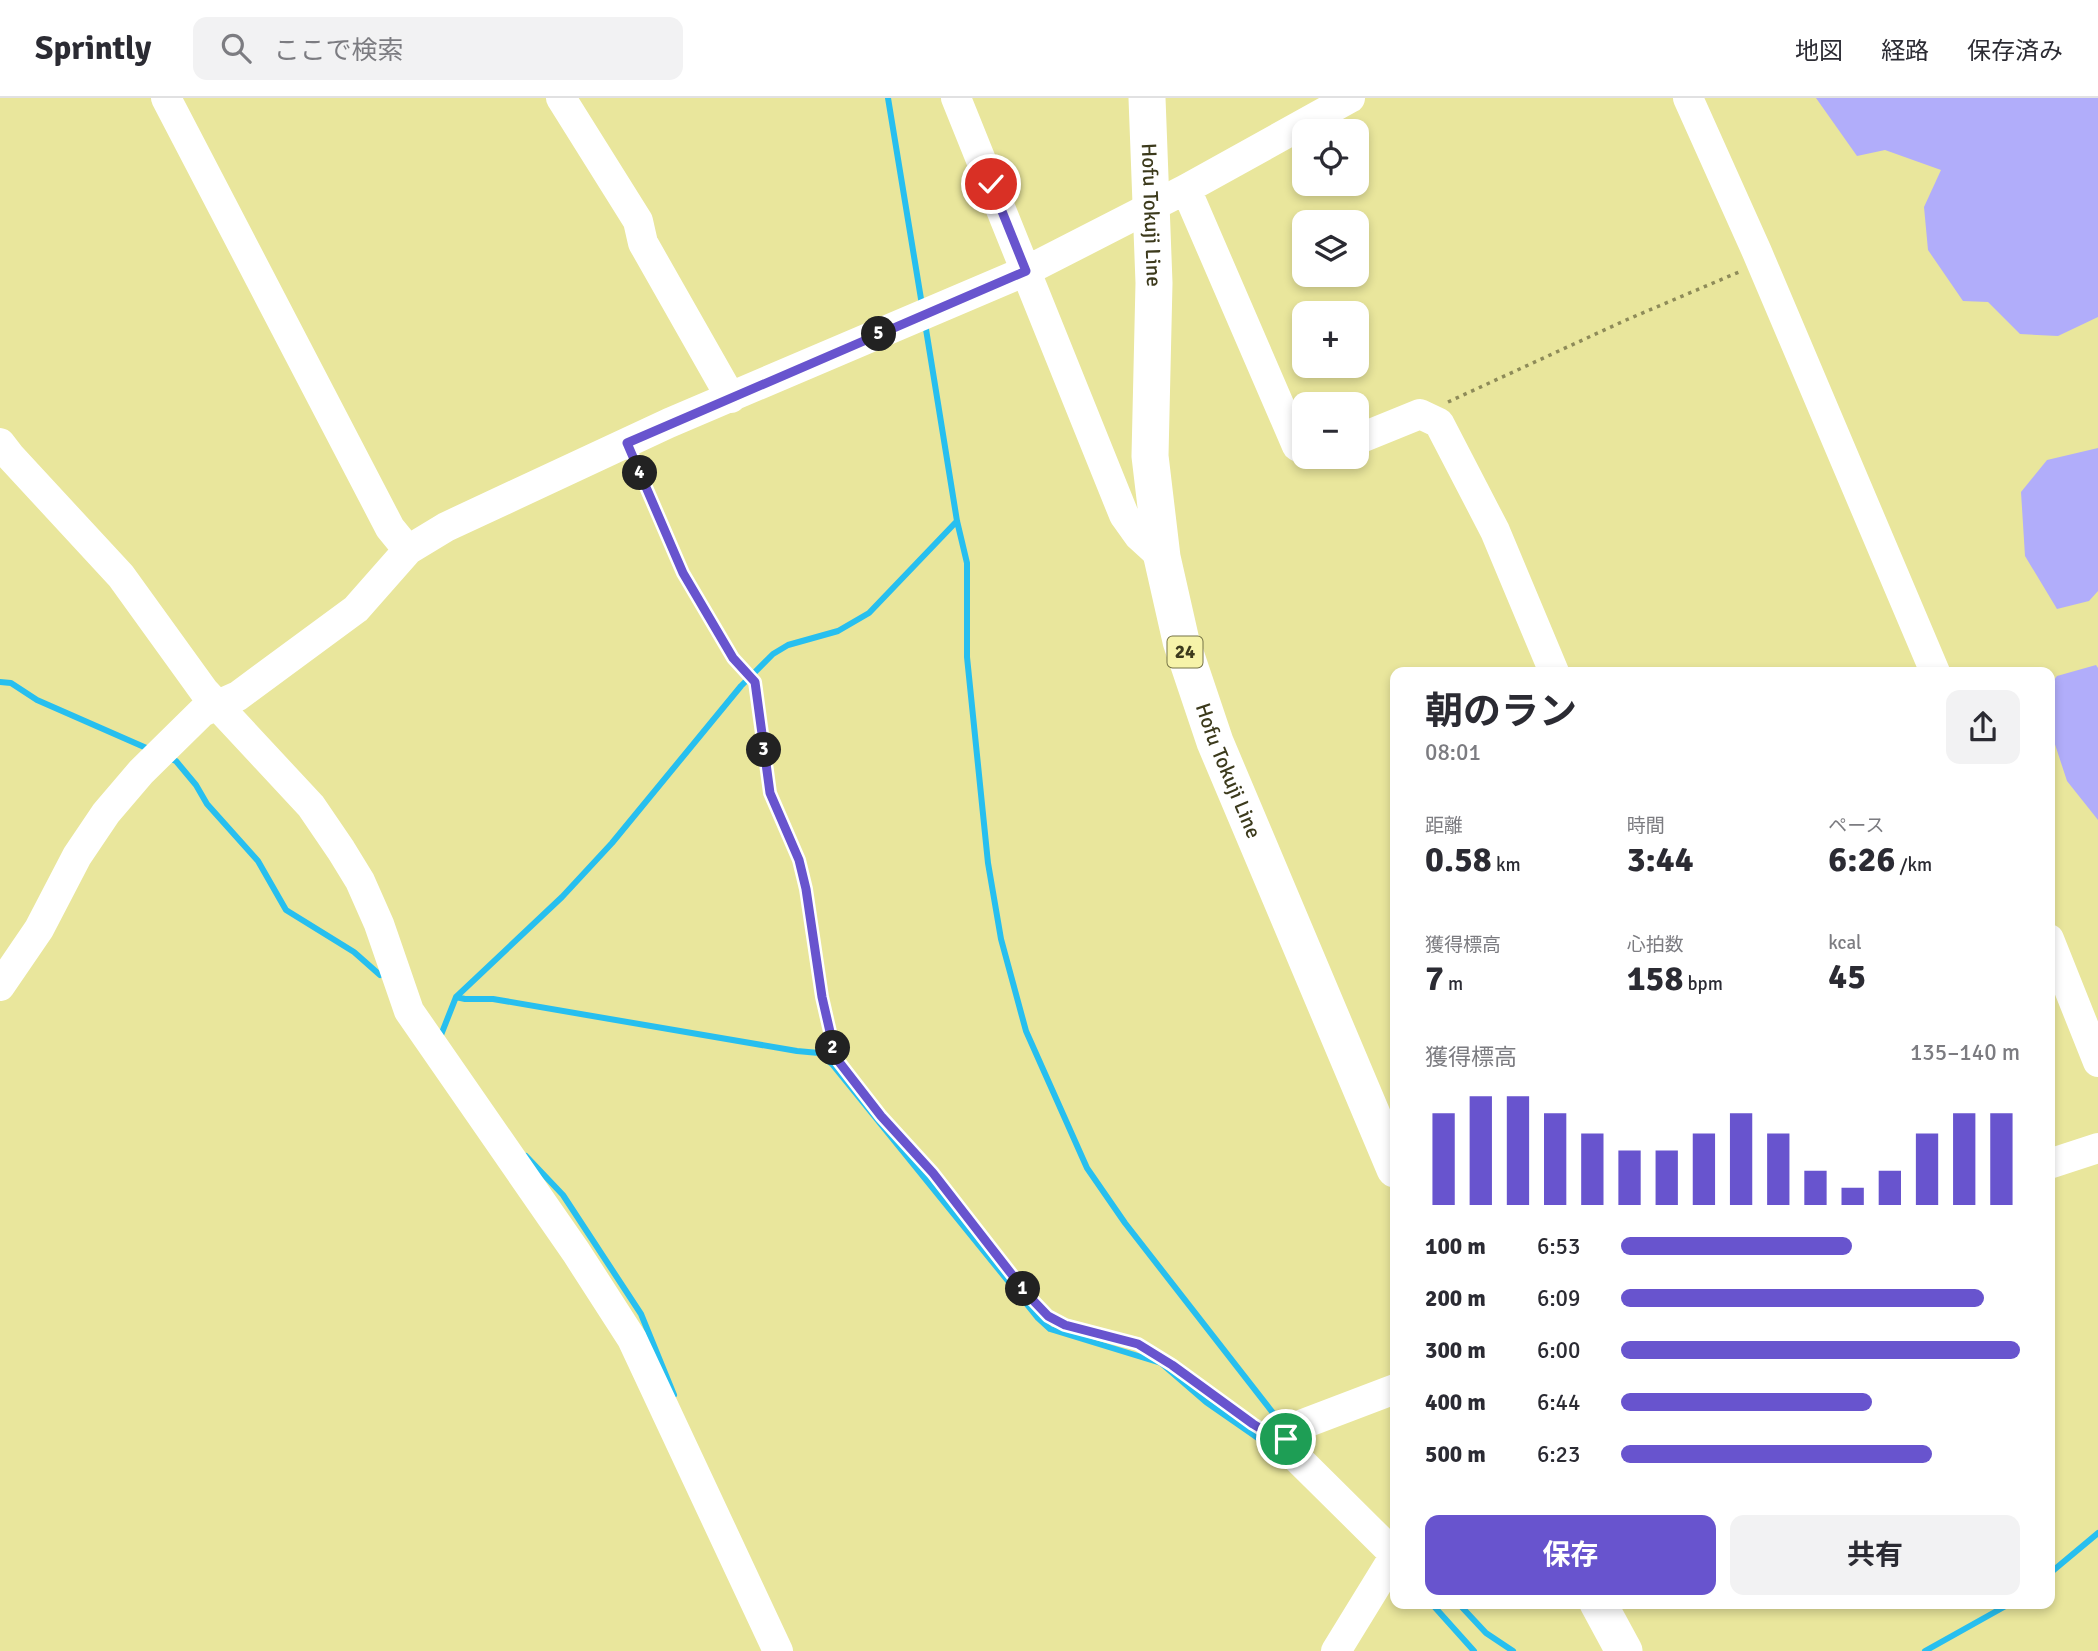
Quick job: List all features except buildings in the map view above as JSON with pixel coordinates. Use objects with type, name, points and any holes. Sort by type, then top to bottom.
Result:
[{"type":"main road","name":"Hofu Tokuji Line","points":[[1147,98],[1154,283],[1150,456],[1162,557],[1181,641],[1216,742],[1390,1157]]},
{"type":"main road","points":[[1601,1609],[1624,1651]]},
{"type":"street","points":[[166,98],[390,528],[408,550]]},
{"type":"street","points":[[561,98],[638,221],[643,243],[731,398]]},
{"type":"street","points":[[956,98],[1124,515],[1139,536],[1162,557]]},
{"type":"street","points":[[0,986],[38,929],[77,856],[106,813],[141,772],[202,712],[238,696],[356,609],[408,550],[446,527],[627,443],[1026,271],[1186,189],[1350,98]]},
{"type":"street","points":[[1688,98],[1933,667]]},
{"type":"street","points":[[1186,189],[1292,434]]},
{"type":"street","points":[[1369,435],[1420,414],[1439,423],[1495,531],[1552,667]]},
{"type":"street","points":[[0,443],[121,576],[204,691],[311,806],[341,850],[360,881],[379,924],[409,1011],[576,1252],[632,1339],[778,1651]]},
{"type":"street","points":[[2055,954],[2098,1062]]},
{"type":"street","points":[[2055,1162],[2098,1148]]},
{"type":"street","points":[[1390,1391],[1303,1424],[1291,1431],[1284,1446],[1390,1550]]},
{"type":"street","points":[[1336,1651],[1390,1563]]},
{"type":"path","points":[[1428,418],[1438,406],[1626,320],[1761,263]]},
{"type":"path","points":[[627,443],[683,573],[733,658],[755,682],[770,793],[799,860],[806,889],[822,997],[836,1058],[881,1116],[933,1173],[1027,1294],[1048,1316],[1065,1325],[1138,1344],[1172,1365],[1253,1424],[1278,1439],[1286,1439]]},
{"type":"shaded area","points":[[1816,98],[2098,98],[2098,317],[2058,336],[2020,334],[1988,302],[1963,301],[1928,250],[1924,207],[1941,170],[1885,150],[1857,156]]},
{"type":"shaded area","points":[[2098,448],[2098,591],[2089,601],[2057,609],[2025,556],[2021,492],[2047,460]]},
{"type":"shaded area","points":[[2096,665],[2098,668],[2098,820],[2067,781],[2055,744],[2057,676]]},
{"type":"waterway","points":[[888,98],[922,305]]},
{"type":"waterway","points":[[925,323],[957,521],[967,563],[967,657],[988,863],[1001,939],[1026,1031],[1087,1168],[1125,1223],[1284,1427]]},
{"type":"waterway","points":[[441,1035],[456,997],[562,897],[612,843],[741,686],[773,654],[788,645],[838,631],[869,613],[957,521]]},
{"type":"waterway","points":[[0,682],[11,683],[37,700],[151,750]]},
{"type":"waterway","points":[[168,758],[176,761],[196,785],[207,804],[258,861],[286,910],[354,952],[380,975]]},
{"type":"waterway","points":[[456,997],[493,999],[819,1053],[833,1065],[1038,1318],[1050,1329],[1161,1363],[1206,1402],[1275,1450]]},
{"type":"waterway","points":[[526,1156],[563,1195],[641,1314],[674,1395]]},
{"type":"waterway","points":[[2055,1569],[2098,1533]]},
{"type":"waterway","points":[[1436,1609],[1474,1651]]},
{"type":"waterway","points":[[1464,1609],[1486,1633],[1513,1651]]},
{"type":"waterway","points":[[1925,1651],[2000,1609]]},
{"type":"route","points":[[991,184],[1026,271],[627,443],[683,573],[733,658],[755,682],[770,793],[799,860],[806,889],[822,997],[836,1058],[881,1116],[933,1173],[1027,1294],[1048,1316],[1065,1325],[1138,1344],[1172,1365],[1253,1424],[1278,1439],[1286,1439]]}]
